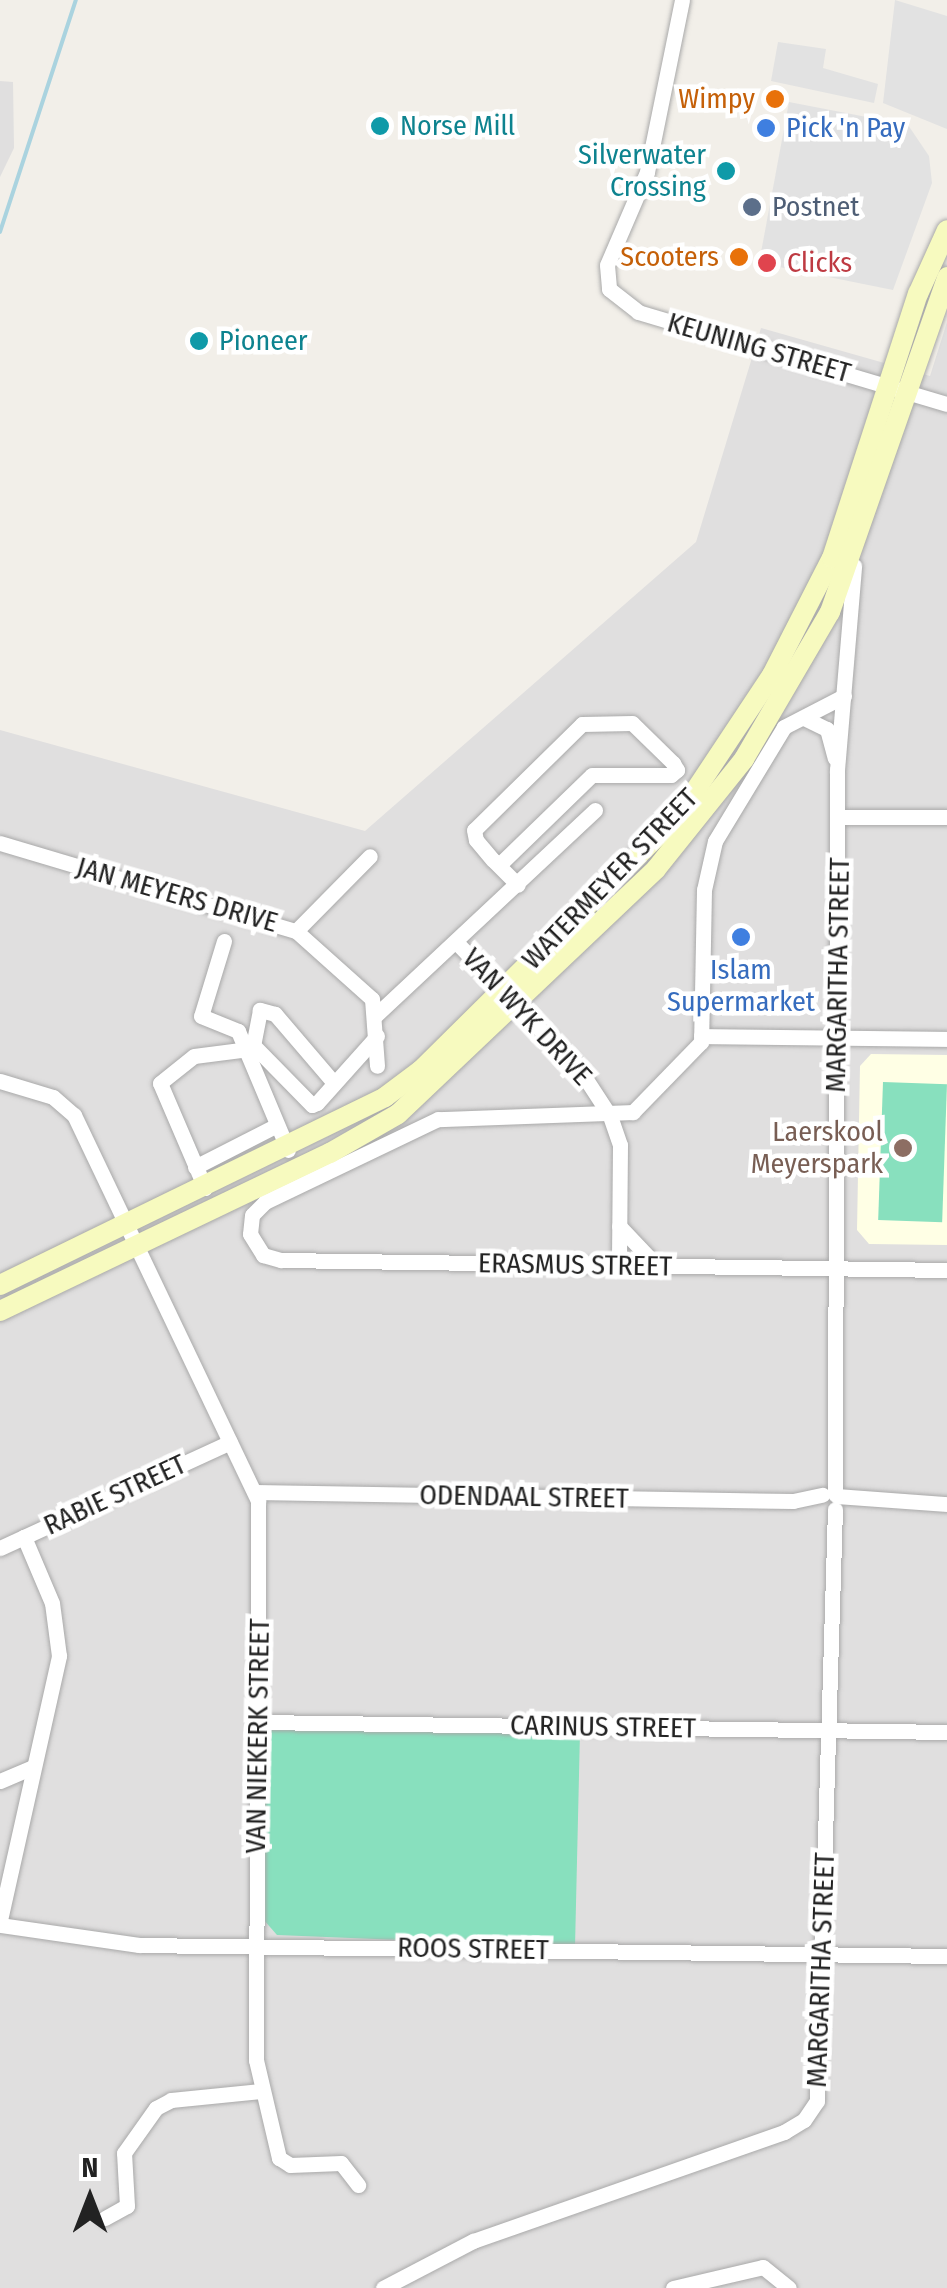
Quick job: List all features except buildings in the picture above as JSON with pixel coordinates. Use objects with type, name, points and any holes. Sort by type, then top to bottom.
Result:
[{"type":"main road","name":"WATERMEYER STREET","points":[[0,1285],[288,1150],[385,1098],[511,998],[716,800],[816,640],[858,543],[898,389],[947,230]]},
{"type":"main road","name":"WATERMEYER STREET","points":[[0,1311],[139,1246],[398,1114],[679,815],[742,722],[832,558],[947,277]]},
{"type":"street","name":"KEUNING STREET","points":[[682,0],[647,172],[609,257],[606,281],[627,307],[947,404]]},
{"type":"street","name":"MARGARITHA STREET","points":[[383,2288],[473,2242],[666,2178],[804,2120],[821,2085],[841,817],[837,770],[847,608],[858,543]]},
{"type":"street","points":[[610,1116],[633,1112],[694,1053],[702,1036],[710,856],[780,731],[844,696]]},
{"type":"street","points":[[800,718],[830,734],[837,770]]},
{"type":"street","points":[[499,865],[592,775],[671,774],[676,766],[636,725],[588,720],[474,830],[499,865],[518,885]]},
{"type":"street","points":[[377,1066],[376,1015],[595,810]]},
{"type":"street","points":[[841,817],[947,816]]},
{"type":"street","name":"JAN MEYERS DRIVE","points":[[0,843],[296,930],[371,997],[376,1015]]},
{"type":"street","points":[[296,930],[370,856]]},
{"type":"street","points":[[224,941],[201,1016],[236,1029],[288,1150]]},
{"type":"street","name":"VAN WYK DRIVE","points":[[457,943],[588,1079],[610,1116],[620,1145],[619,1266]]},
{"type":"street","points":[[334,1083],[275,1014],[260,1010],[253,1044],[305,1103],[317,1103],[377,1036]]},
{"type":"street","points":[[702,1036],[947,1040]]},
{"type":"street","points":[[206,1188],[160,1083],[194,1056],[242,1050]]},
{"type":"street","name":"VAN NIEKERK STREET","points":[[0,1080],[44,1094],[70,1110],[255,1492],[261,1519],[254,2040],[262,2091],[282,2162],[341,2163],[358,2185]]},
{"type":"street","name":"ERASMUS STREET","points":[[610,1116],[450,1116],[261,1205],[250,1234],[257,1250],[275,1259],[947,1270]]},
{"type":"street","points":[[195,1168],[277,1125]]},
{"type":"street","points":[[619,1226],[657,1266]]},
{"type":"street","name":"RABIE STREET","points":[[0,1548],[230,1442]]},
{"type":"street","name":"ODENDAAL STREET","points":[[255,1492],[947,1504]]},
{"type":"street","points":[[0,1922],[59,1638],[24,1537]]},
{"type":"street","name":"CARINUS STREET","points":[[259,1722],[947,1732]]},
{"type":"street","points":[[0,1781],[33,1767]]},
{"type":"street","name":"ROOS STREET","points":[[0,1922],[140,1945],[947,1956]]},
{"type":"street","points":[[105,2218],[126,2210],[127,2144],[163,2103],[262,2091]]},
{"type":"street","points":[[673,2288],[763,2267],[789,2288]]},
{"type":"shaded area","points":[[895,0],[947,16],[947,129],[883,103]]},
{"type":"shaded area","points":[[778,42],[826,49],[823,68],[878,84],[874,103],[771,81]]},
{"type":"shaded area","points":[[0,81],[13,82],[14,148],[0,177]]},
{"type":"shaded area","points":[[789,102],[908,125],[929,156],[932,183],[893,290],[759,263]]},
{"type":"shaded area","points":[[947,322],[947,2288],[0,2288],[0,730],[365,831],[696,542],[761,328],[930,376]]},
{"type":"shaded area","name":"Laerskool Meyerspark","points":[[871,1054],[947,1055],[947,1245],[869,1244],[857,1230],[860,1066]]},
{"type":"green space","points":[[883,1082],[947,1084],[942,1222],[878,1220]]},
{"type":"green space","points":[[265,1726],[580,1732],[575,1947],[277,1935],[263,1919]]},
{"type":"waterway","points":[[0,232],[76,0]]},
{"type":"place","name":"Wimpy","points":[[775,99]]},
{"type":"place","name":"Norse Mill","points":[[380,126]]},
{"type":"place","name":"Pick 'n Pay","points":[[766,128]]},
{"type":"place","name":"Silverwater Crossing","points":[[726,171]]},
{"type":"place","name":"Postnet","points":[[752,207]]},
{"type":"place","name":"Scooters","points":[[739,257]]},
{"type":"place","name":"Clicks","points":[[767,263]]},
{"type":"place","name":"Pioneer","points":[[199,341]]},
{"type":"place","name":"Islam Supermarket","points":[[741,937]]},
{"type":"place","name":"Laerskool Meyerspark","points":[[903,1148]]}]
